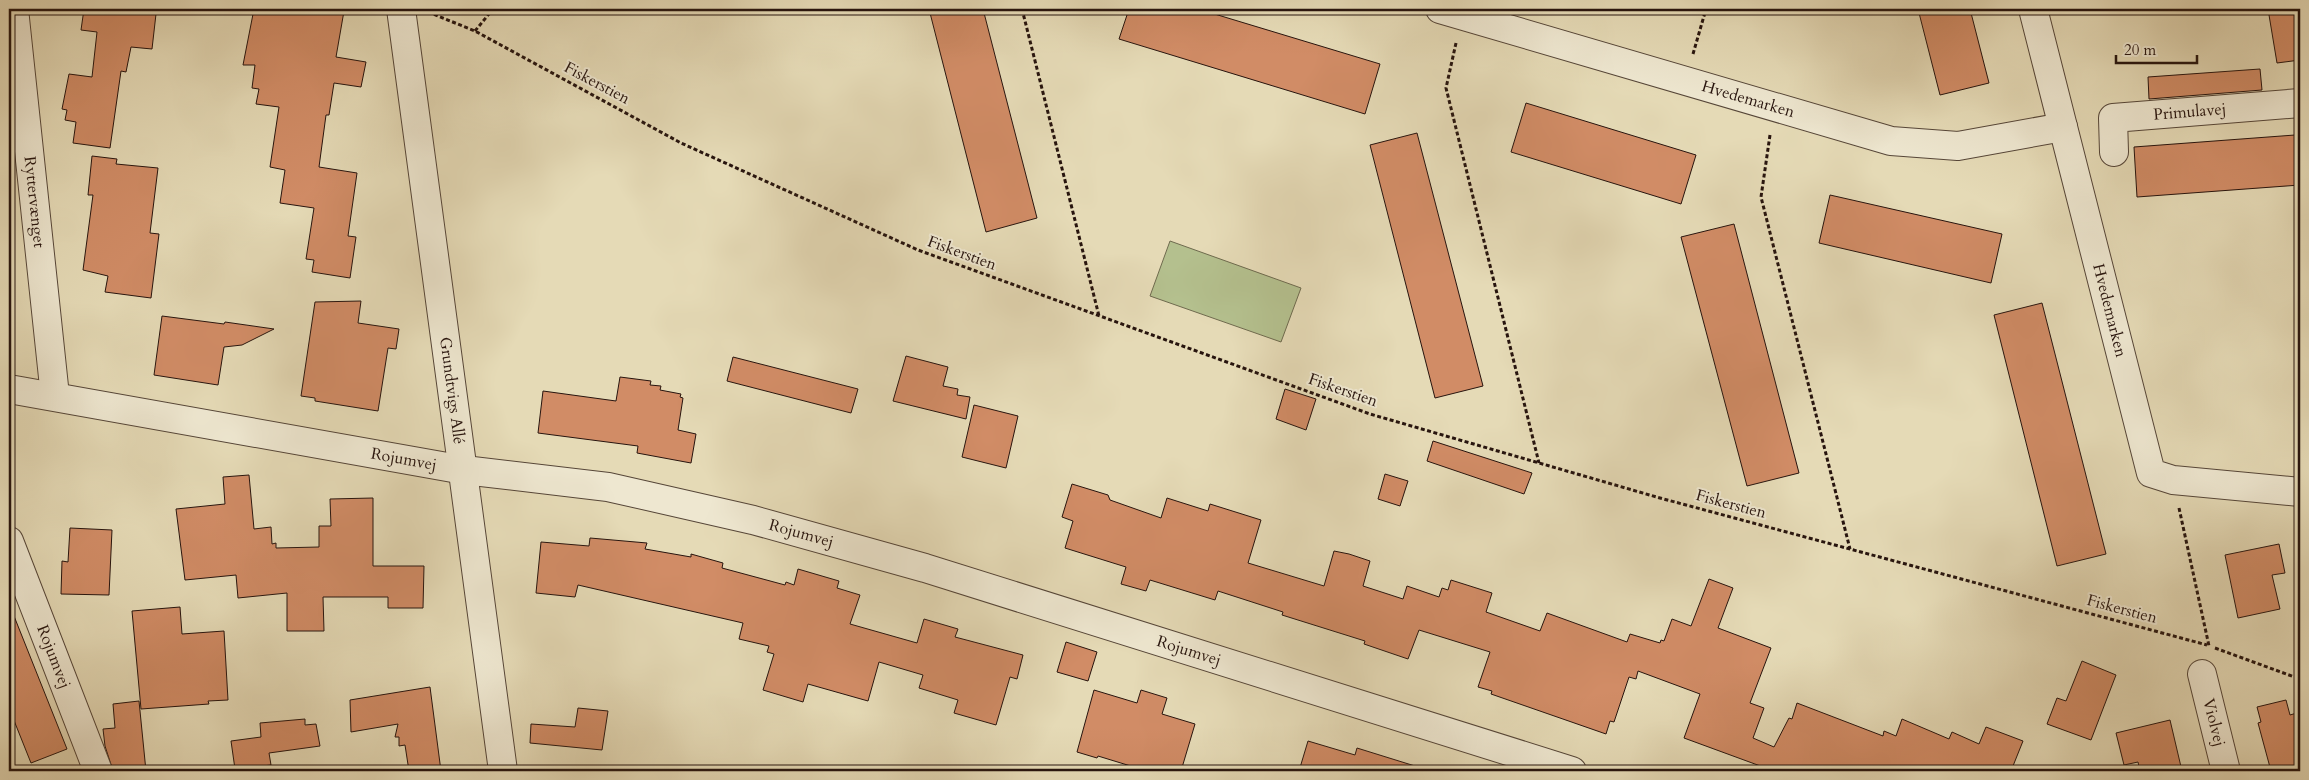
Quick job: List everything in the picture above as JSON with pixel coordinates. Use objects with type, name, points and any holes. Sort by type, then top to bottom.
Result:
[{"type":"street","name":"Ryttervænget","points":[[14,9],[55,396]]},
{"type":"street","name":"Grundtvigs Allé","points":[[401,9],[503,771]]},
{"type":"street","name":"Hvedemarken","points":[[2033,9],[2151,473],[2173,480]]},
{"type":"street","name":"Hvedemarken","points":[[1451,12],[1891,141],[1958,146],[2063,127]]},
{"type":"street","name":"Primulavej","points":[[2114,152],[2113,118],[2300,103]]},
{"type":"street","name":"Rojumvej","points":[[9,389],[464,470],[608,487],[753,520],[934,571],[1572,771]]},
{"type":"street","points":[[2173,480],[2300,492]]},
{"type":"street","name":"Rojumvej","points":[[9,541],[98,771]]},
{"type":"street","name":"Violvej","points":[[2202,674],[2226,771]]},
{"type":"path","name":"Fiskerstien","points":[[421,9],[475,31],[681,143],[918,250],[1370,414],[1850,549],[2209,646],[2300,678]]},
{"type":"path","points":[[475,31],[493,9]]},
{"type":"path","points":[[1022,9],[1099,316]]},
{"type":"path","points":[[1685,81],[1706,9]]},
{"type":"path","points":[[1451,12],[1446,88],[1539,463]]},
{"type":"path","points":[[1774,107],[1760,197],[1850,549]]},
{"type":"path","points":[[2173,480],[2209,646],[2202,674]]},
{"type":"green space","points":[[1170,241],[1301,288],[1281,342],[1150,296]]},
{"type":"building","points":[[84,9],[110,9],[156,14],[152,49],[131,47],[126,72],[121,71],[110,148],[73,143],[76,122],[65,120],[67,110],[62,109],[69,74],[92,77],[97,32],[81,30]]},
{"type":"building","points":[[254,9],[344,11],[336,57],[366,62],[361,87],[334,83],[329,115],[326,115],[319,167],[357,173],[348,236],[356,237],[350,278],[312,272],[314,260],[306,259],[314,208],[280,203],[285,170],[270,167],[279,107],[256,104],[259,89],[252,88],[255,65],[243,65]]},
{"type":"building","points":[[929,9],[983,9],[1037,218],[986,232]]},
{"type":"building","points":[[1129,9],[1198,9],[1380,64],[1365,114],[1119,39]]},
{"type":"building","points":[[1918,9],[1970,9],[1989,83],[1940,95]]},
{"type":"building","points":[[2268,9],[2300,9],[2300,60],[2277,63]]},
{"type":"building","points":[[2260,69],[2262,90],[2149,99],[2148,77]]},
{"type":"building","points":[[1526,103],[1696,155],[1681,204],[1511,152]]},
{"type":"building","points":[[1417,133],[1483,386],[1435,398],[1370,145]]},
{"type":"building","points":[[2295,135],[2296,140],[2300,140],[2300,185],[2137,197],[2134,147]]},
{"type":"building","points":[[92,156],[117,159],[116,164],[158,168],[150,233],[159,234],[151,298],[105,292],[108,276],[83,270],[93,195],[88,195]]},
{"type":"building","points":[[1830,195],[2002,234],[1991,283],[1819,243]]},
{"type":"building","points":[[1734,224],[1799,473],[1747,486],[1681,237]]},
{"type":"building","points":[[361,301],[358,323],[399,329],[396,349],[388,348],[378,411],[315,401],[315,398],[301,396],[315,302]]},
{"type":"building","points":[[2042,303],[2106,554],[2057,566],[1994,315]]},
{"type":"building","points":[[162,316],[274,329],[242,345],[224,347],[218,385],[154,375]]},
{"type":"building","points":[[906,356],[948,367],[943,386],[958,389],[957,395],[970,397],[966,419],[893,401]]},
{"type":"building","points":[[733,357],[858,389],[851,413],[727,381]]},
{"type":"building","points":[[620,377],[651,381],[650,385],[661,386],[660,390],[681,394],[680,397],[683,398],[678,430],[696,434],[691,463],[637,453],[638,446],[538,433],[543,391],[616,401]]},
{"type":"building","points":[[1285,389],[1316,399],[1306,430],[1276,419]]},
{"type":"building","points":[[974,405],[1018,416],[1006,468],[962,457]]},
{"type":"building","points":[[1433,441],[1532,473],[1524,494],[1427,461]]},
{"type":"building","points":[[1385,474],[1408,481],[1400,506],[1378,499]]},
{"type":"building","points":[[249,475],[254,529],[271,527],[272,544],[276,543],[276,548],[319,547],[319,526],[331,526],[330,499],[373,498],[373,566],[424,566],[423,608],[388,608],[388,597],[323,597],[324,631],[287,631],[287,593],[238,598],[236,575],[185,580],[176,509],[225,504],[223,477]]},
{"type":"building","points":[[1072,484],[1108,495],[1110,500],[1161,518],[1167,498],[1208,511],[1210,504],[1261,520],[1248,563],[1324,586],[1334,551],[1349,554],[1370,561],[1363,586],[1403,599],[1407,586],[1439,597],[1442,588],[1448,590],[1451,580],[1492,593],[1486,612],[1540,631],[1547,613],[1627,642],[1630,634],[1660,643],[1661,640],[1664,641],[1672,619],[1691,626],[1709,579],[1733,588],[1718,628],[1771,648],[1750,703],[1764,708],[1753,738],[1774,747],[1789,718],[1792,719],[1797,703],[1883,736],[1884,731],[1896,736],[1902,719],[1949,739],[1952,732],[1979,744],[1986,727],[2023,741],[2011,771],[1774,771],[1684,738],[1700,694],[1638,671],[1636,679],[1629,677],[1614,722],[1610,721],[1606,734],[1491,694],[1492,691],[1478,687],[1490,652],[1419,630],[1408,659],[1364,644],[1365,641],[1282,615],[1283,612],[1218,591],[1215,600],[1150,580],[1146,591],[1121,584],[1126,567],[1065,548],[1073,521],[1062,517]]},
{"type":"building","points":[[70,528],[112,530],[109,595],[61,594],[62,561],[68,562]]},
{"type":"building","points":[[590,538],[647,543],[645,549],[691,557],[691,554],[723,563],[722,568],[785,585],[786,582],[794,585],[798,569],[839,581],[837,588],[860,595],[850,624],[917,643],[924,619],[958,629],[955,637],[1023,655],[1017,679],[1010,677],[996,725],[954,713],[958,700],[919,688],[923,675],[879,662],[868,701],[808,684],[803,702],[763,690],[774,654],[767,652],[769,646],[739,639],[743,623],[578,585],[575,597],[536,593],[541,542],[589,546]]},
{"type":"building","points":[[2279,544],[2285,573],[2272,575],[2280,609],[2238,618],[2225,555]]},
{"type":"building","points":[[10,606],[67,749],[31,763],[9,708]]},
{"type":"building","points":[[180,607],[182,634],[224,631],[228,700],[208,701],[209,704],[141,709],[132,611]]},
{"type":"building","points":[[1066,642],[1097,652],[1088,681],[1057,672]]},
{"type":"building","points":[[2082,661],[2116,675],[2091,740],[2047,724],[2057,698],[2066,701]]},
{"type":"building","points":[[430,687],[441,771],[409,771],[405,745],[399,746],[399,737],[395,737],[398,724],[351,732],[350,700]]},
{"type":"building","points":[[1094,690],[1137,703],[1141,690],[1167,698],[1162,714],[1195,724],[1181,771],[1147,771],[1098,756],[1097,758],[1077,752]]},
{"type":"building","points":[[2286,700],[2290,715],[2300,712],[2300,771],[2271,771],[2258,723],[2261,722],[2257,707]]},
{"type":"building","points":[[139,701],[146,771],[113,771],[105,746],[103,729],[115,728],[113,704]]},
{"type":"building","points":[[578,708],[608,711],[602,750],[530,743],[531,724],[575,727]]},
{"type":"building","points":[[305,719],[305,725],[316,724],[320,746],[269,753],[271,765],[235,769],[231,741],[261,737],[260,723]]},
{"type":"building","points":[[2170,720],[2182,771],[2140,771],[2138,762],[2124,765],[2116,733]]},
{"type":"building","points":[[1308,741],[1355,755],[1357,748],[1415,766],[1414,771],[1299,771]]}]
